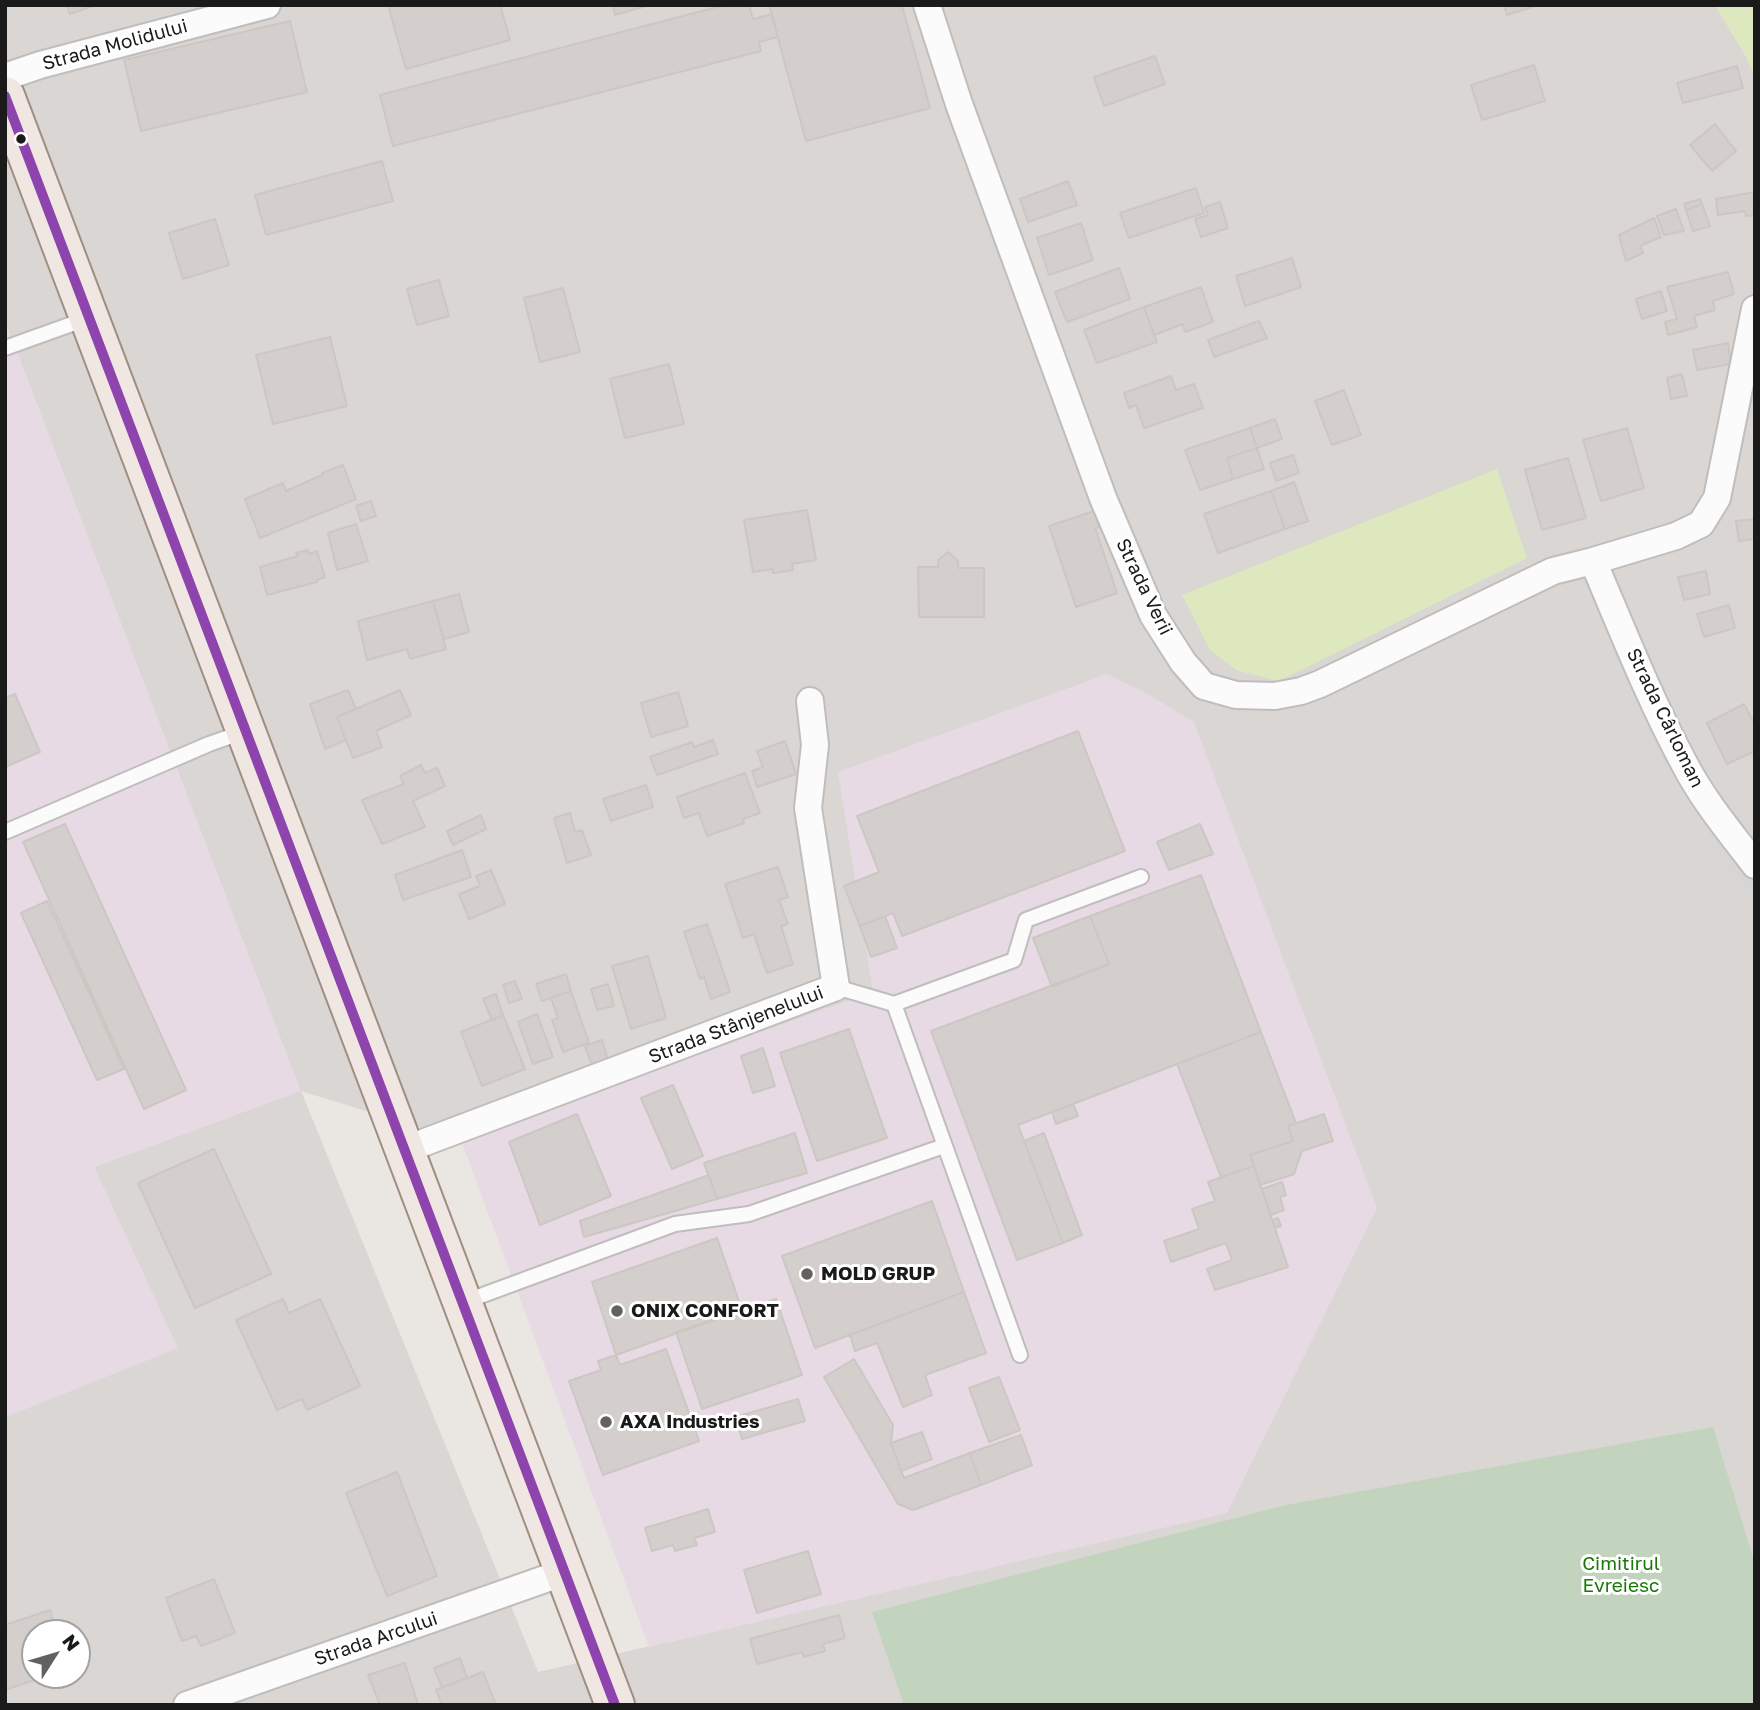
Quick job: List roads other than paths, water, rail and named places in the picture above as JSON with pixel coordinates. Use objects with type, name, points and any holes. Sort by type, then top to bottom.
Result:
[{"type":"main road","points":[[5,96],[615,1705]]},
{"type":"street","name":"Strada Molidului","points":[[5,77],[40,65],[267,5]]},
{"type":"street","name":"Strada Verii","points":[[928,5],[959,104],[1103,498],[1153,615],[1183,662],[1204,686],[1236,695],[1275,696],[1301,691],[1553,571],[1676,537],[1701,524],[1717,498],[1755,309]]},
{"type":"street","name":"Strada Cârloman","points":[[1594,561],[1644,680],[1684,765],[1711,807],[1755,865]]},
{"type":"street","name":"Strada Stânjenelului","points":[[404,1150],[836,987],[808,808],[815,745],[810,701]]},
{"type":"street","name":"Strada Arcului","points":[[187,1705],[215,1700],[565,1572]]},
{"type":"lane","points":[[5,348],[89,318]]},
{"type":"lane","points":[[5,832],[209,744],[247,731]]},
{"type":"lane","points":[[836,987],[894,1004],[1014,960],[1026,920],[1142,877]]},
{"type":"lane","points":[[894,1004],[1020,1355]]},
{"type":"lane","points":[[463,1303],[676,1224],[749,1214],[944,1146]]},
{"type":"place","name":"MOLD GRUP","points":[[807,1274]]},
{"type":"place","name":"ONIX CONFORT","points":[[617,1311]]},
{"type":"place","name":"AXA Industries","points":[[606,1422]]},
{"type":"park label","name":"Cimitirul Evreiesc","points":[[1621,1575]]}]
